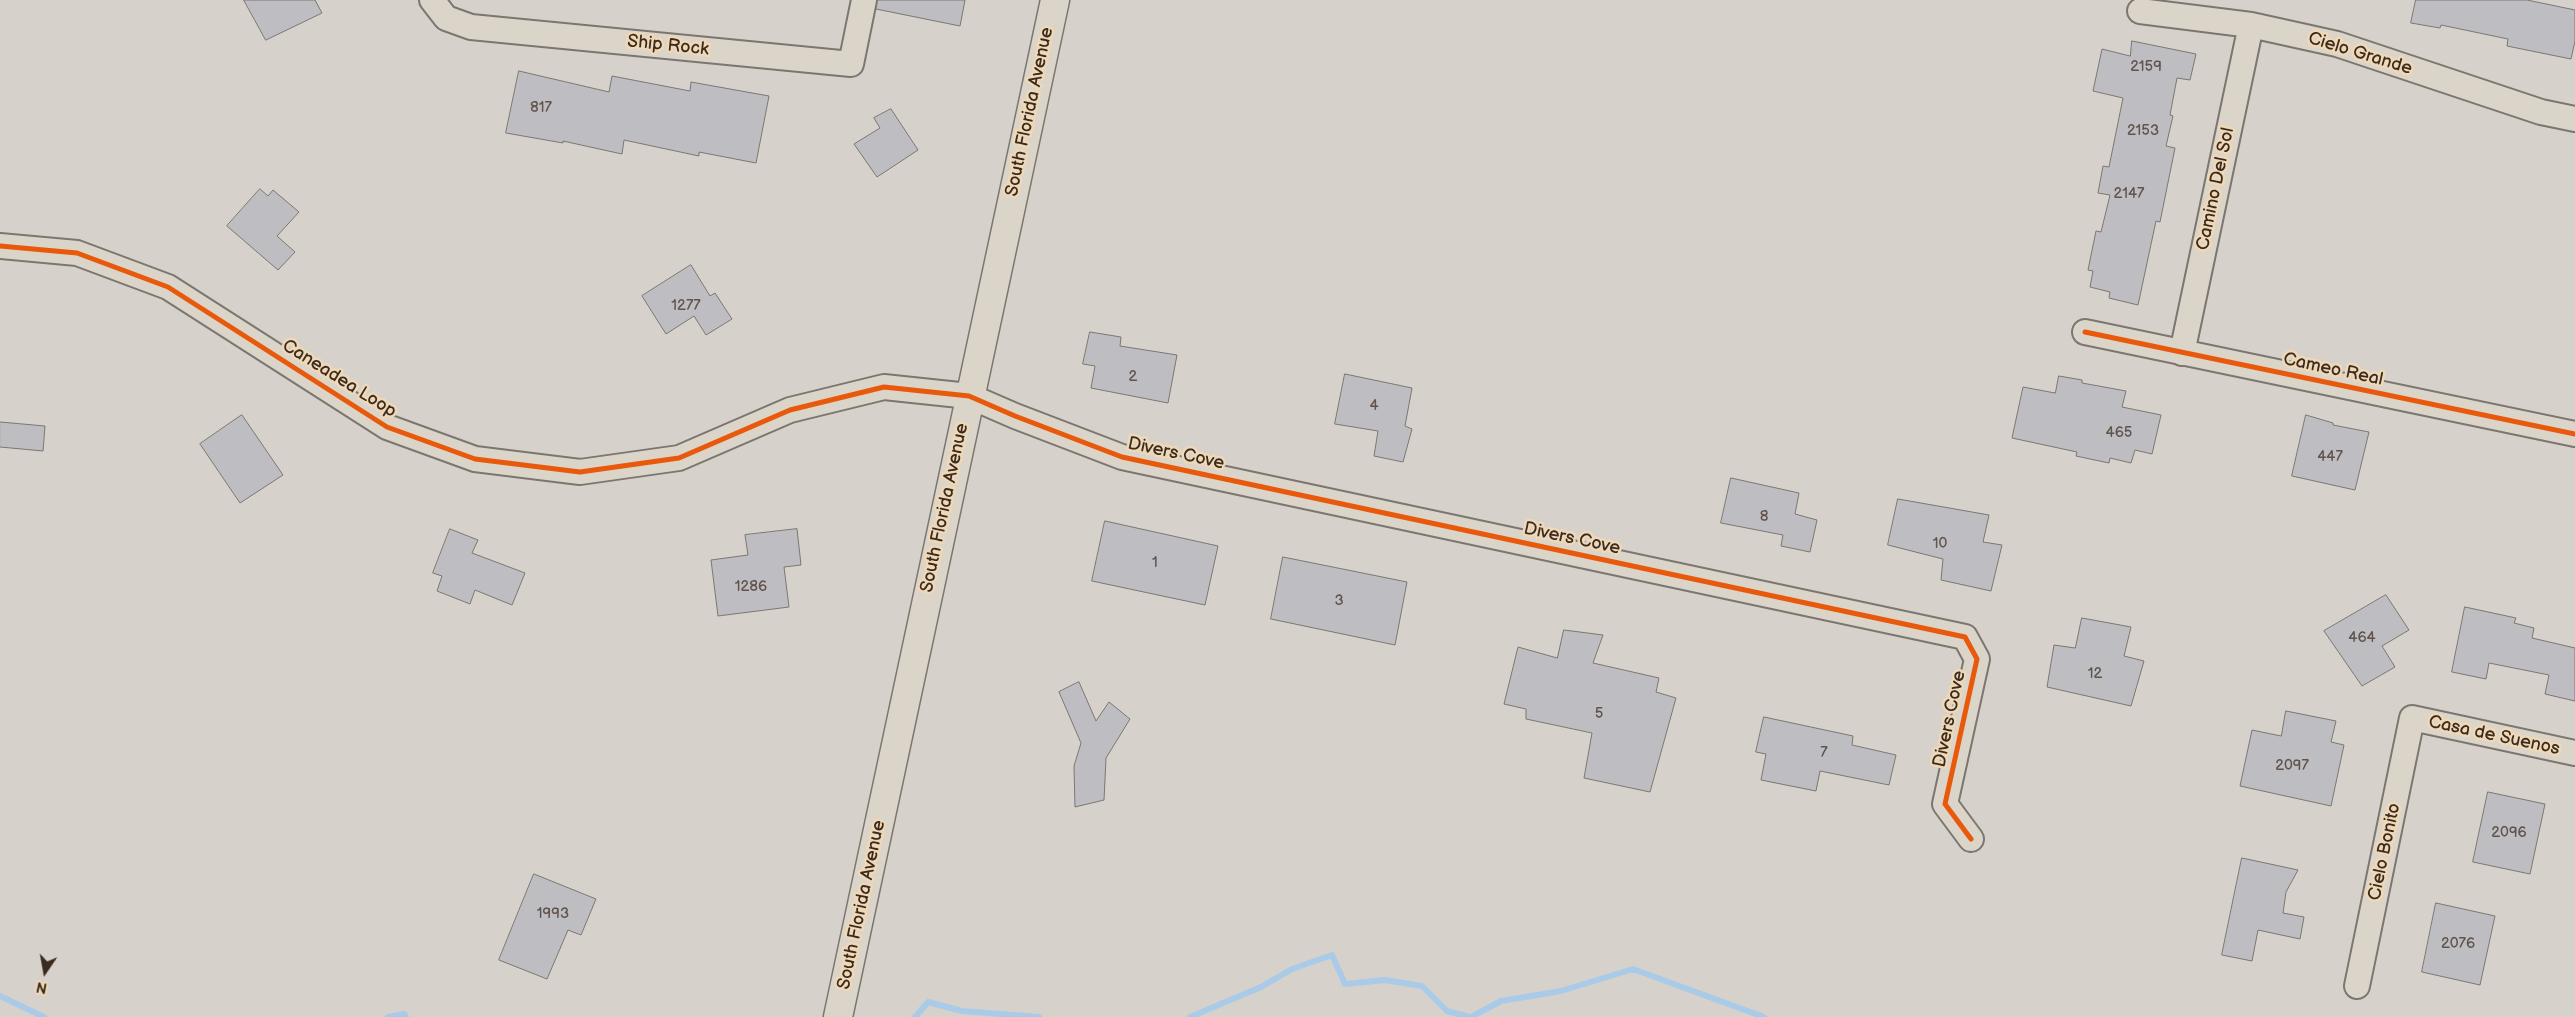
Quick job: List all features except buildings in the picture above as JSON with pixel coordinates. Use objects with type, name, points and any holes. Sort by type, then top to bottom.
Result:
[{"type":"main road","name":"South Florida Avenue","points":[[838,1017],[1055,0]]},
{"type":"street","name":"Ship Rock","points":[[432,0],[446,18],[471,27],[851,64],[864,0]]},
{"type":"street","name":"Cielo Grande","points":[[2140,11],[2250,25],[2337,44],[2541,112],[2575,120]]},
{"type":"street","name":"Camino Del Sol","points":[[2182,353],[2250,25]]},
{"type":"street","name":"Caneadea Loop","points":[[0,246],[77,253],[168,287],[387,427],[475,459],[580,472],[678,458],[790,410],[884,387],[969,396]]},
{"type":"street","name":"Cameo Real","points":[[2085,332],[2575,434]]},
{"type":"street","name":"Divers Cove","points":[[969,396],[1014,416],[1122,456],[1964,637],[1977,659],[1945,804],[1971,838]]},
{"type":"street","name":"Casa de Suenos","points":[[2412,718],[2575,753]]},
{"type":"street","name":"Cielo Bonito","points":[[2357,986],[2412,718]]},
{"type":"waterway","points":[[1190,1017],[1261,987],[1292,969],[1332,955],[1345,984],[1385,980],[1422,986],[1447,1011],[1470,1017]]},
{"type":"waterway","points":[[1471,1017],[1501,1001],[1561,991],[1633,969],[1764,1017]]},
{"type":"waterway","points":[[0,996],[44,1017]]},
{"type":"waterway","points":[[915,1017],[928,1002],[962,1011],[1039,1017]]},
{"type":"waterway","points":[[388,1017],[404,1014],[406,1017]]},
{"type":"cycle path","points":[[0,246],[77,253],[168,287],[387,427],[475,459],[580,472],[679,458],[790,410],[884,387],[969,396],[1015,416],[1122,457],[1965,637],[1977,659],[1945,804],[1971,839]]},
{"type":"cycle path","points":[[2085,332],[2575,434]]}]
